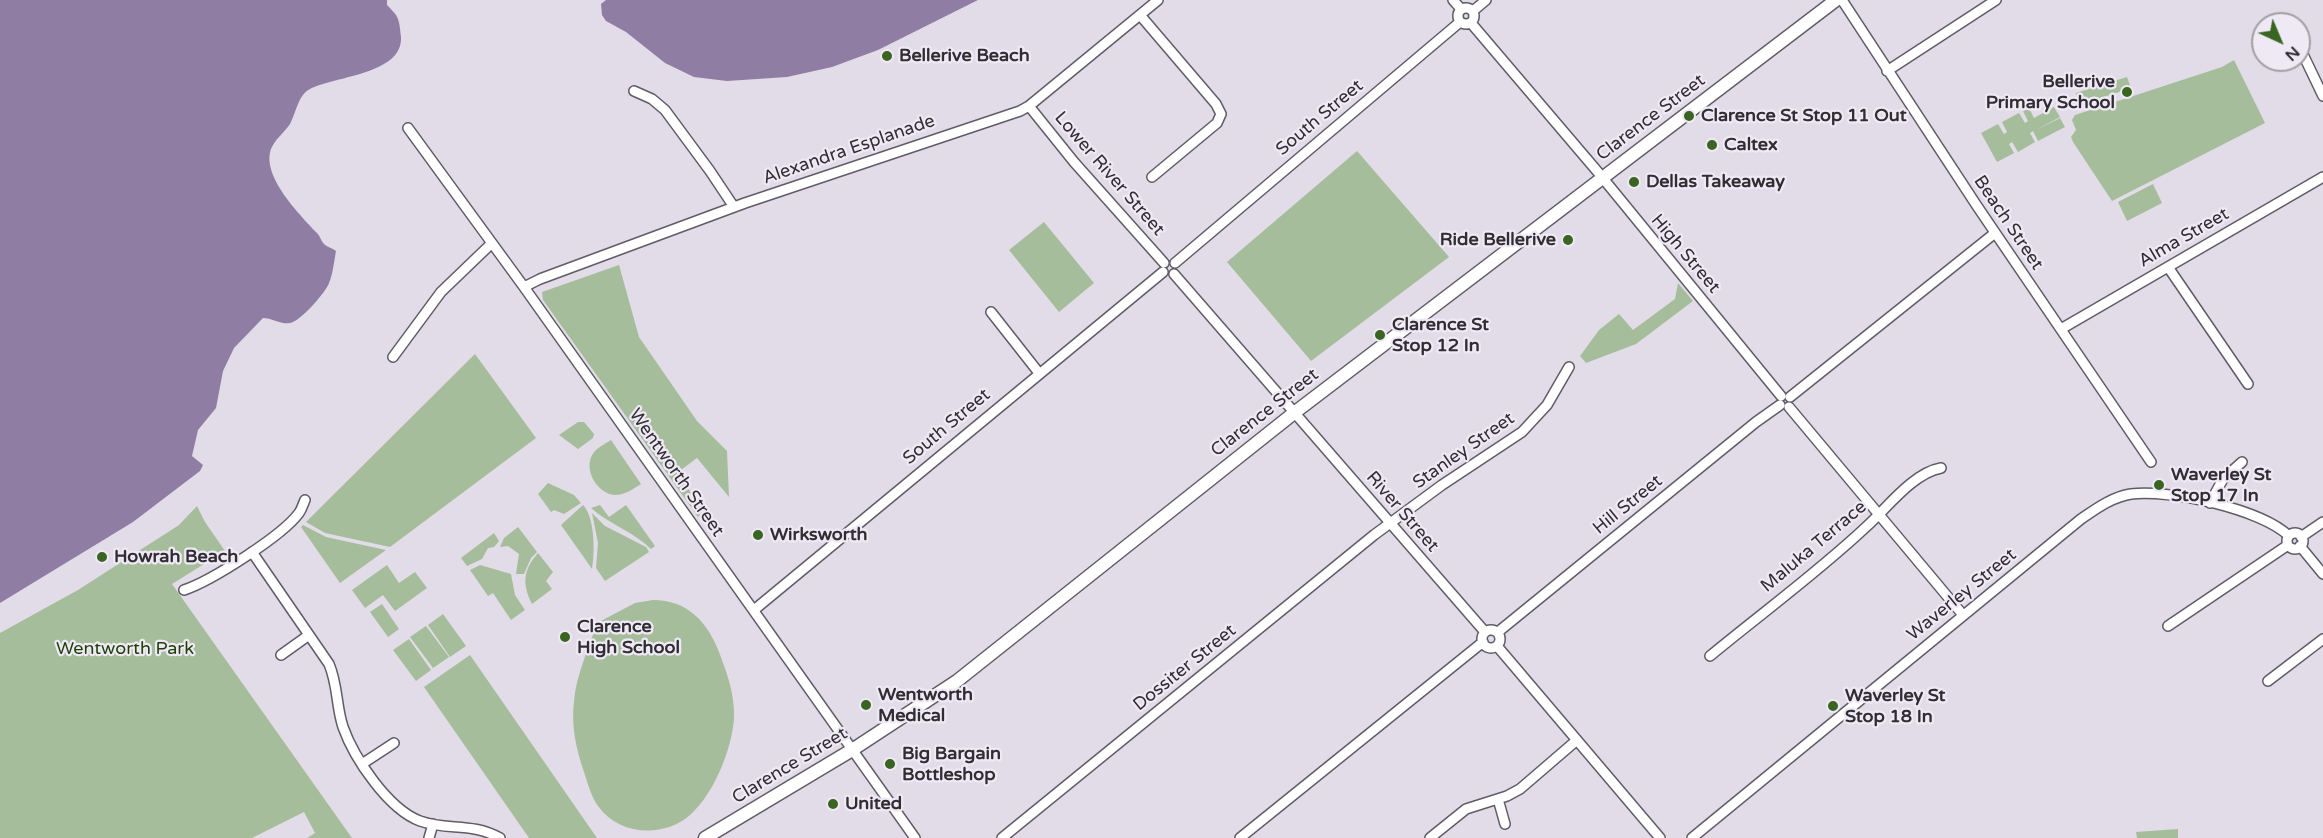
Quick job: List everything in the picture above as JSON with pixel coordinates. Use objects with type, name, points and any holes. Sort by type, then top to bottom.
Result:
[{"type":"main road","name":"Clarence Street","points":[[705,838],[852,750],[985,659],[1294,413],[1836,0]]},
{"type":"street","name":"Alexandra Esplanade","points":[[524,287],[734,207],[1020,111],[1158,0]]},
{"type":"street","points":[[1453,0],[1461,9]]},
{"type":"street","points":[[1473,11],[1486,0]]},
{"type":"street","name":"Beach Street","points":[[1842,0],[1995,233],[2151,462]]},
{"type":"street","points":[[1887,71],[1996,0]]},
{"type":"street","points":[[1461,9],[1469,8],[1473,11]]},
{"type":"street","points":[[1461,9],[1458,14],[1460,21],[1464,24],[1471,23],[1474,17],[1473,11]]},
{"type":"street","points":[[1140,15],[1219,107],[1221,114],[1217,123],[1152,177]]},
{"type":"street","name":"South Street","points":[[1175,263],[1460,21]]},
{"type":"street","name":"High Street","points":[[1471,23],[1603,178],[1963,615]]},
{"type":"street","points":[[2311,71],[2323,96]]},
{"type":"street","points":[[634,91],[652,99],[665,110],[734,207]]},
{"type":"street","name":"Lower River Street","points":[[1029,106],[1164,267]]},
{"type":"street","name":"Wentworth Street","points":[[408,128],[524,287],[915,838]]},
{"type":"street","name":"Alma Street","points":[[2061,328],[2323,177]]},
{"type":"street","name":"Hill Street","points":[[1498,632],[1756,422],[1995,233]]},
{"type":"street","points":[[393,357],[441,292],[492,243]]},
{"type":"street","points":[[1169,261],[1175,263],[1177,269],[1174,274],[1168,275],[1164,267],[1169,261]]},
{"type":"street","name":"South Street","points":[[754,610],[1164,267]]},
{"type":"street","points":[[2168,267],[2248,384]]},
{"type":"street","points":[[1174,274],[1294,413]]},
{"type":"street","points":[[991,312],[1039,373]]},
{"type":"street","name":"Stanley Street","points":[[1390,524],[1522,432],[1547,405],[1569,367]]},
{"type":"street","points":[[2233,381],[2241,375]]},
{"type":"street","name":"River Street","points":[[1294,413],[1485,632]]},
{"type":"street","points":[[2210,503],[2223,479],[2242,462]]},
{"type":"street","name":"Maluka Terrace","points":[[1710,656],[1866,527],[1922,476],[1933,469],[1941,468]]},
{"type":"street","name":"Waverley Street","points":[[1692,838],[2081,519],[2102,505],[2130,495],[2152,493],[2210,503],[2257,516],[2274,524],[2288,540]]},
{"type":"street","points":[[184,590],[197,586],[252,552],[294,519],[301,511],[304,500]]},
{"type":"street","points":[[2301,541],[2323,522]]},
{"type":"street","name":"Dossiter Street","points":[[1002,838],[1390,524]]},
{"type":"street","points":[[2168,626],[2295,533],[2323,574]]},
{"type":"street","points":[[252,552],[326,659],[334,676],[342,725],[362,764],[395,804],[419,820],[433,824],[476,828],[500,838]]},
{"type":"street","points":[[1490,629],[1498,632],[1500,641],[1497,646],[1489,647],[1483,642],[1482,637],[1485,632],[1490,629]]},
{"type":"street","points":[[281,655],[309,635]]},
{"type":"street","points":[[2268,681],[2323,639]]},
{"type":"street","points":[[1240,838],[1483,642]]},
{"type":"street","points":[[1497,646],[1660,838]]},
{"type":"street","points":[[1430,838],[1466,809],[1520,789],[1577,740]]},
{"type":"street","points":[[362,764],[394,743]]},
{"type":"street","points":[[1498,799],[1504,824]]},
{"type":"street","points":[[429,838],[433,824]]},
{"type":"green space","points":[[2234,60],[2265,123],[2112,201],[2073,142],[2071,137],[2076,130],[2072,120],[2075,115],[2222,67]]},
{"type":"green space","points":[[2127,77],[2131,88],[2079,105],[2076,93]]},
{"type":"green space","points":[[2054,107],[2060,117],[2036,130],[2060,118],[2065,127],[2038,141],[2033,131],[2030,133],[2035,142],[2018,152],[2012,142],[2009,144],[2014,153],[1997,162],[1981,133],[1998,124],[2004,134],[2007,132],[2002,122],[2019,113],[2025,123],[2028,121],[2023,111],[2029,108],[2034,118]]},
{"type":"green space","points":[[1357,151],[1449,257],[1311,361],[1227,262]]},
{"type":"green space","points":[[2153,184],[2162,203],[2127,221],[2118,202]]},
{"type":"green space","points":[[1044,222],[1094,283],[1059,312],[1009,250]]},
{"type":"green space","points":[[619,265],[639,337],[697,421],[727,451],[729,497],[697,458],[677,473],[704,511],[698,517],[543,300],[542,292]]},
{"type":"green space","points":[[1678,283],[1693,301],[1636,344],[1586,363],[1580,356],[1599,330],[1619,314],[1633,330],[1675,299]]},
{"type":"green space","points":[[475,354],[536,438],[390,547],[325,533],[306,522]]},
{"type":"green space","points":[[578,422],[584,422],[594,434],[593,438],[578,449],[559,435]]},
{"type":"green space","points":[[611,440],[641,484],[619,495],[602,490],[590,471],[591,457],[595,451]]},
{"type":"green space","points":[[548,483],[574,495],[581,503],[564,514],[554,510],[551,512],[538,494]]},
{"type":"green space","points":[[583,505],[592,526],[594,554],[592,569],[561,525]]},
{"type":"green space","points":[[600,505],[609,517],[626,505],[655,546],[651,549],[591,508]]},
{"type":"green space","name":"Wentworth Park","points":[[197,506],[225,551],[172,584],[352,838],[307,838],[315,833],[304,812],[252,838],[0,838],[0,633],[78,590],[179,525]]},
{"type":"green space","points":[[592,513],[605,526],[646,547],[649,552],[605,581],[596,568],[598,543]]},
{"type":"green space","points":[[303,525],[326,537],[386,550],[340,583],[301,527]]},
{"type":"green space","points":[[518,527],[537,552],[531,558],[524,574],[516,574],[519,554],[508,546],[500,547],[504,538]]},
{"type":"green space","points":[[494,533],[499,541],[494,547],[488,548],[482,559],[467,566],[461,558]]},
{"type":"green space","points":[[538,553],[553,572],[546,581],[552,589],[532,604],[527,590],[526,577],[529,565]]},
{"type":"green space","points":[[387,565],[399,583],[415,572],[427,588],[395,611],[383,595],[365,608],[352,590]]},
{"type":"green space","points":[[480,565],[511,574],[515,595],[525,610],[511,620],[493,593],[488,596],[470,570]]},
{"type":"green space","points":[[665,601],[686,608],[702,622],[714,641],[728,676],[734,718],[726,757],[714,783],[699,806],[690,815],[668,828],[642,830],[618,823],[598,806],[581,763],[573,711],[577,681],[597,623],[635,603]]},
{"type":"green space","points":[[382,604],[399,629],[388,637],[370,612]]},
{"type":"green space","points":[[443,614],[466,646],[450,657],[428,625]]},
{"type":"green space","points":[[426,626],[449,657],[433,668],[410,637]]},
{"type":"green space","points":[[409,639],[431,670],[416,681],[393,650]]},
{"type":"green space","points":[[470,655],[597,838],[529,838],[424,687]]},
{"type":"green space","points":[[2178,829],[2178,838],[2137,838],[2136,832]]},
{"type":"shaded area","points":[[0,0],[387,0],[387,5],[398,20],[401,37],[399,49],[391,59],[380,66],[306,92],[290,124],[271,149],[269,160],[272,171],[284,194],[324,244],[336,251],[332,272],[323,293],[300,318],[287,323],[263,318],[234,348],[223,371],[216,408],[198,430],[192,456],[203,465],[200,471],[133,522],[0,603]]},
{"type":"shaded area","points":[[606,0],[978,0],[878,50],[832,67],[787,77],[727,81],[694,77],[665,63],[626,32],[606,21],[602,15],[601,4]]},
{"type":"place","name":"Bellerive Beach","points":[[887,56]]},
{"type":"place","name":"Bellerive Primary School","points":[[2127,92]]},
{"type":"place","name":"Clarence St Stop 11 Out","points":[[1689,116]]},
{"type":"place","name":"Caltex","points":[[1712,145]]},
{"type":"place","name":"Dellas Takeaway","points":[[1634,182]]},
{"type":"place","name":"Ride Bellerive","points":[[1568,240]]},
{"type":"place","name":"Clarence St Stop 12 In","points":[[1380,335]]},
{"type":"place","name":"Waverley St Stop 17 In","points":[[2159,485]]},
{"type":"place","name":"Wirksworth","points":[[758,535]]},
{"type":"place","name":"Howrah Beach","points":[[102,557]]},
{"type":"place","name":"Clarence High School","points":[[565,637]]},
{"type":"place","name":"Wentworth Medical","points":[[866,705]]},
{"type":"place","name":"Waverley St Stop 18 In","points":[[1833,706]]},
{"type":"place","name":"Big Bargain Bottleshop","points":[[890,764]]},
{"type":"place","name":"United","points":[[833,804]]}]
